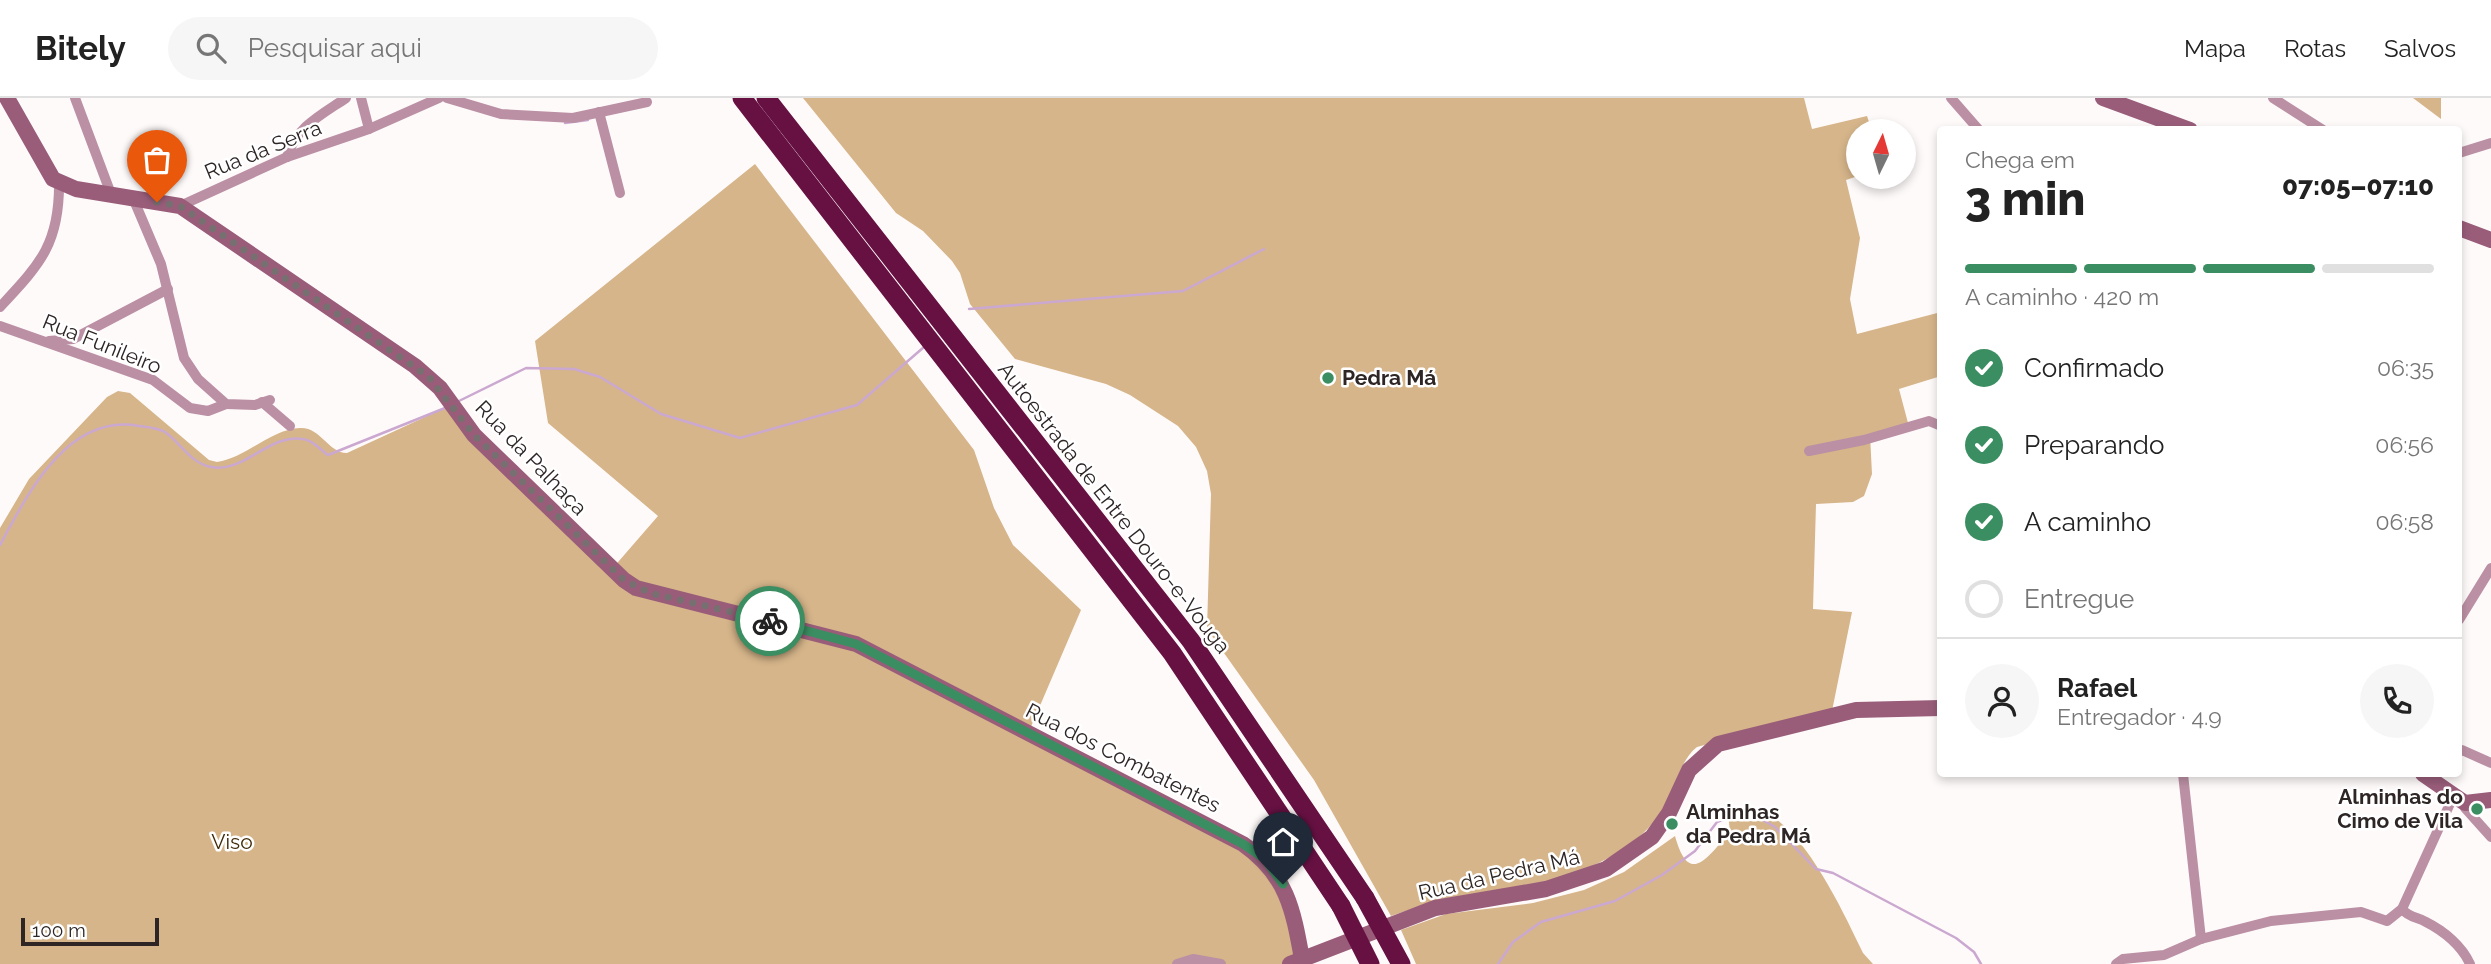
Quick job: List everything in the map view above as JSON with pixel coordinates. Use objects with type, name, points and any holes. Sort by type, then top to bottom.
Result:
[{"type":"highway","name":"Autoestrada de Entre Douro-e-Vouga","points":[[742,98],[1172,653],[1221,721],[1341,906],[1370,964]]},
{"type":"highway","name":"Autoestrada de Entre Douro-e-Vouga","points":[[766,98],[1191,641],[1365,898],[1401,964]]},
{"type":"street","name":"Rua da Palhaça","points":[[7,98],[49,174],[59,181],[76,189],[180,206],[429,377],[474,435],[624,580],[636,588],[856,644],[976,706]]},
{"type":"street","points":[[75,98],[111,194]]},
{"type":"street","points":[[288,158],[292,141],[306,126],[346,98]]},
{"type":"street","points":[[361,98],[369,129]]},
{"type":"street","name":"Rua da Serra","points":[[180,206],[288,158],[369,129],[439,98]]},
{"type":"street","points":[[447,98],[501,114],[573,117],[647,102]]},
{"type":"street","points":[[1951,98],[1976,126]]},
{"type":"street","points":[[2104,98],[2179,126]]},
{"type":"street","points":[[2273,98],[2315,126]]},
{"type":"street","points":[[598,112],[620,193]]},
{"type":"street","points":[[2462,152],[2491,143]]},
{"type":"street","points":[[0,307],[46,253],[59,209],[59,181]]},
{"type":"street","points":[[59,209],[76,189]]},
{"type":"street","points":[[133,198],[168,289],[184,358],[198,379],[226,404]]},
{"type":"street","points":[[2462,229],[2491,240]]},
{"type":"street","points":[[47,342],[73,340],[168,289]]},
{"type":"street","name":"Rua Funileiro","points":[[0,326],[153,380],[190,408],[208,411],[226,404],[266,401],[290,426]]},
{"type":"street","points":[[1809,452],[1864,440],[1929,421],[1937,424]]},
{"type":"street","points":[[2462,615],[2491,568]]},
{"type":"street","name":"Rua dos Combatentes","points":[[976,706],[1243,844],[1265,859],[1283,884],[1294,914],[1296,962]]},
{"type":"street","name":"Rua da Pedra Má","points":[[1296,962],[1435,908],[1546,889],[1606,869],[1652,836],[1669,813],[1689,770],[1718,744],[1856,710],[1937,708]]},
{"type":"street","points":[[2462,750],[2481,761],[2491,763]]},
{"type":"street","points":[[2183,777],[2201,939]]},
{"type":"street","points":[[2427,777],[2454,797],[2491,837]]},
{"type":"street","points":[[2116,964],[2123,959],[2164,955],[2201,939],[2271,921],[2361,912],[2387,921],[2402,909],[2454,797],[2447,777]]},
{"type":"street","points":[[2454,797],[2491,800]]},
{"type":"street","points":[[2402,909],[2406,915],[2425,921],[2448,937],[2466,954],[2470,964]]},
{"type":"street","points":[[1177,964],[1193,959],[1221,964]]},
{"type":"green space","points":[[803,98],[1804,98],[1812,129],[1846,121],[1846,189],[1860,238],[1850,299],[1857,334],[1937,313],[1937,377],[1899,389],[1908,423],[1870,435],[1872,474],[1864,496],[1853,502],[1816,504],[1813,609],[1852,612],[1832,711],[1697,747],[1682,767],[1662,812],[1650,826],[1613,855],[1583,870],[1552,880],[1422,906],[1391,916],[1314,780],[1207,629],[1211,494],[1207,471],[1196,447],[1178,426],[1130,395],[1106,384],[1015,359],[970,304],[960,273],[952,261],[923,231],[896,213]]},
{"type":"green space","points":[[2413,98],[2441,98],[2441,119]]},
{"type":"green space","name":"Viso","points":[[755,164],[974,450],[994,508],[1013,545],[1081,610],[1027,736],[1265,859],[1302,959],[1290,964],[0,964],[0,528],[29,479],[107,397],[118,391],[130,393],[209,460],[217,462],[238,455],[279,433],[300,428],[314,431],[335,449],[347,453],[449,406],[612,569],[658,516],[548,423],[535,341]]},
{"type":"green space","points":[[1751,808],[1769,814],[1786,827],[1802,846],[1818,867],[1863,953],[1873,964],[1416,964],[1401,930],[1446,914],[1533,903],[1584,890],[1624,872],[1675,836],[1686,861],[1699,863],[1714,851],[1730,832],[1728,813]]},
{"type":"waterway","points":[[565,123],[588,120]]},
{"type":"waterway","points":[[969,309],[1183,291],[1264,249]]},
{"type":"waterway","points":[[459,401],[526,368],[574,369],[600,377],[661,414],[740,438],[857,405],[924,347]]},
{"type":"waterway","points":[[0,545],[24,503],[53,461],[71,444],[91,432],[114,425],[156,429],[171,436],[186,452],[204,465],[223,467],[247,459],[282,441],[294,439],[310,441],[328,455],[445,408]]},
{"type":"waterway","points":[[1498,964],[1513,942],[1541,922],[1615,901],[1662,875],[1695,851],[1717,822],[1740,813],[1754,815],[1775,827],[1816,869],[1833,873],[1956,938],[1974,952],[1981,964]]},
{"type":"way so far","points":[[157,202],[180,206],[429,377],[474,435],[624,580],[650,593],[770,621]]},
{"type":"place","name":"Pedra Má","points":[[1328,378]]},
{"type":"place","name":"Alminhas do Cimo de Vila","points":[[2477,809]]},
{"type":"place","name":"Alminhas da Pedra Má","points":[[1672,824]]},
{"type":"route","points":[[770,621],[828,634],[856,644],[1243,844],[1265,859],[1283,884]]}]
